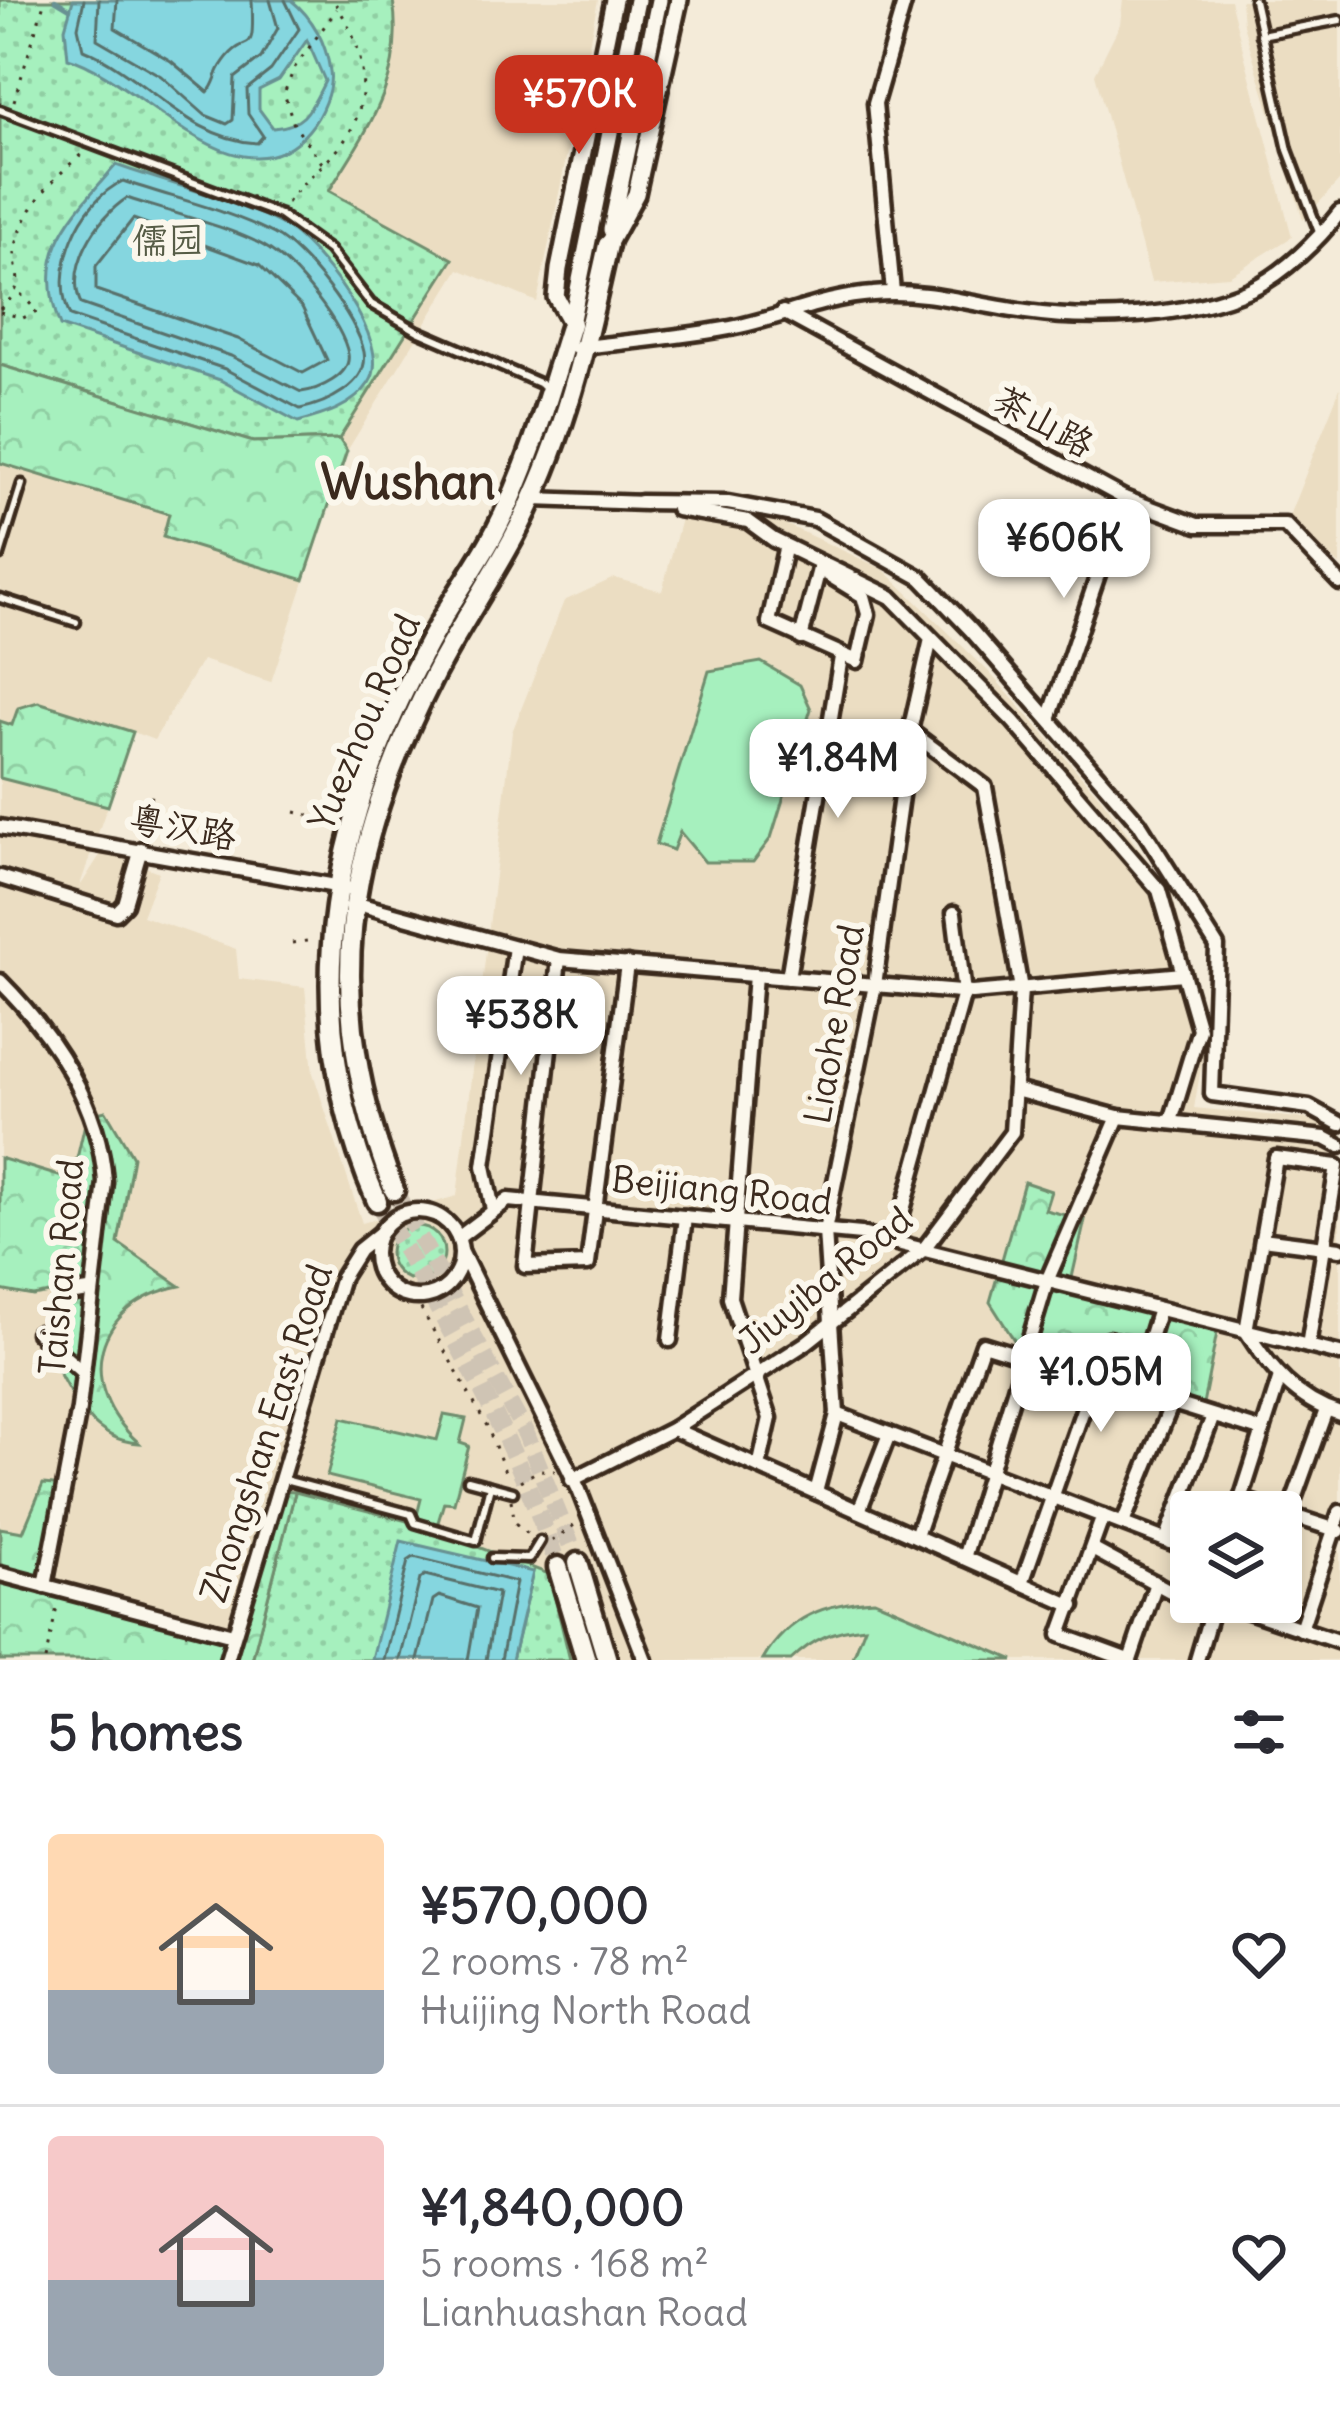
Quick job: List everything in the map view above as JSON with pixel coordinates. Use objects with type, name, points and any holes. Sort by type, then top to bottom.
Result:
[{"type":"main road","name":"Yuezhou Road","points":[[348,893],[434,676],[532,500],[586,346],[608,244]]},
{"type":"main road","name":"Yuezhou Road","points":[[348,893],[353,825],[416,670],[509,501],[571,324]]},
{"type":"main road","points":[[348,893],[353,1055],[386,1196],[351,1135],[334,1058],[331,938],[348,893]]},
{"type":"main road","points":[[586,1660],[568,1565],[607,1660]]},
{"type":"street","points":[[571,324],[556,297],[559,268],[614,0]]},
{"type":"street","points":[[571,324],[638,0]]},
{"type":"street","points":[[608,244],[659,0]]},
{"type":"street","points":[[608,244],[636,194],[679,0]]},
{"type":"street","points":[[892,292],[875,103],[905,0]]},
{"type":"street","points":[[563,350],[743,325],[783,312],[892,292],[916,291],[1029,313],[1107,314],[1189,306],[1253,288],[1321,236],[1340,212]]},
{"type":"street","name":"茶山路","points":[[783,312],[1124,498],[1197,525],[1285,525],[1340,583]]},
{"type":"street","points":[[1049,719],[1124,498]]},
{"type":"street","points":[[532,500],[728,503],[815,519],[921,578],[1139,823],[1217,946],[1213,1094],[1309,1107],[1340,1124]]},
{"type":"street","points":[[640,502],[748,521],[863,596],[868,614],[856,661],[769,622],[780,544]]},
{"type":"street","points":[[780,544],[891,598],[1013,721],[1159,890],[1199,1029],[1172,1120]]},
{"type":"street","points":[[801,638],[819,569]]},
{"type":"street","name":"Liaohe Road","points":[[816,1492],[837,1414],[825,1231],[874,985],[910,730],[932,638]]},
{"type":"street","points":[[788,978],[841,657]]},
{"type":"street","name":"Jiuyiba Road","points":[[572,1480],[673,1429],[756,1375],[923,1250],[1012,1132],[1021,989],[985,787],[910,730]]},
{"type":"street","name":"粤汉路","points":[[0,827],[141,849],[348,893],[559,959],[964,993],[1183,974]]},
{"type":"street","points":[[0,878],[116,914],[125,904],[141,849]]},
{"type":"street","points":[[894,1242],[964,993],[954,913]]},
{"type":"street","points":[[494,1210],[484,1166],[515,947]]},
{"type":"street","points":[[559,959],[525,1266],[588,1264],[627,964]]},
{"type":"street","points":[[755,975],[732,1222],[730,1298],[770,1418],[759,1467]]},
{"type":"street","name":"Taishan Road","points":[[0,981],[82,1089],[95,1116],[105,1182],[81,1371],[45,1586]]},
{"type":"street","points":[[1015,1090],[1118,1117],[1325,1138],[1340,1146]]},
{"type":"street","points":[[964,1558],[993,1474],[1047,1281],[1118,1117]]},
{"type":"street","points":[[1294,1491],[1333,1412],[1280,1377],[1246,1331],[1276,1158],[1337,1166],[1308,1346]]},
{"type":"street","name":"Beijiang Road","points":[[459,1245],[508,1200],[825,1231],[894,1242],[1340,1354]]},
{"type":"street","points":[[459,1245],[453,1280],[430,1297],[400,1295],[379,1276],[374,1248],[387,1223],[413,1211],[440,1217],[459,1245],[582,1501],[645,1660]]},
{"type":"street","points":[[670,1340],[685,1217]]},
{"type":"street","name":"Zhongshan East Road","points":[[227,1660],[342,1277],[359,1250],[379,1234]]},
{"type":"street","points":[[1262,1238],[1340,1249]]},
{"type":"street","points":[[62,1295],[89,1292]]},
{"type":"street","points":[[1022,1583],[1108,1339],[1147,1348],[1159,1309]]},
{"type":"street","points":[[38,1333],[81,1371]]},
{"type":"street","points":[[916,1536],[983,1344],[1263,1431]]},
{"type":"street","points":[[1244,1491],[1280,1377]]},
{"type":"street","points":[[1123,1523],[1172,1403]]},
{"type":"street","points":[[837,1414],[1170,1542]]},
{"type":"street","points":[[1166,1540],[1213,1416]]},
{"type":"street","points":[[673,1429],[1073,1606]]},
{"type":"street","points":[[859,1511],[889,1434]]},
{"type":"street","points":[[1300,1629],[1340,1512]]},
{"type":"street","points":[[1103,1516],[1060,1635],[1129,1660],[1156,1583]]},
{"type":"street","points":[[1302,1519],[1337,1530]]},
{"type":"street","points":[[1092,1549],[1211,1613],[1198,1660]]},
{"type":"street","points":[[0,1574],[233,1635]]},
{"type":"street","points":[[1288,1623],[1340,1642]]},
{"type":"lane","points":[[1254,0],[1288,150],[1321,236]]},
{"type":"lane","points":[[1260,35],[1340,20]]},
{"type":"lane","points":[[0,110],[280,215],[329,250],[371,304],[418,331],[551,388]]},
{"type":"lane","points":[[0,554],[22,484]]},
{"type":"lane","points":[[0,598],[76,622]]},
{"type":"lane","points":[[281,1479],[411,1514],[415,1523],[476,1541],[490,1486]]},
{"type":"lane","points":[[468,1480],[513,1492]]},
{"type":"lane","points":[[492,1558],[529,1559],[540,1540]]},
{"type":"path","points":[[11,114],[45,0]]},
{"type":"path","points":[[280,215],[301,183],[351,130],[365,85],[352,25],[333,0]]},
{"type":"path","points":[[323,164],[294,125],[284,93],[295,67],[338,7]]},
{"type":"path","points":[[15,289],[37,311],[23,319],[0,310],[21,278],[15,245],[26,218],[51,181],[95,146]]},
{"type":"path","points":[[141,849],[152,795]]},
{"type":"path","points":[[295,812],[353,825]]},
{"type":"path","points":[[292,943],[331,938]]},
{"type":"path","points":[[415,1298],[487,1426],[513,1492],[515,1522],[540,1540],[571,1531],[582,1501]]},
{"type":"path","points":[[513,1492],[540,1470],[572,1480]]},
{"type":"path","points":[[45,1660],[62,1590]]},
{"type":"shaded area","points":[[0,0],[598,0],[537,302],[459,269],[347,451],[271,682],[202,660],[154,740],[133,732],[79,888],[102,852],[159,872],[142,916],[236,949],[239,979],[305,987],[313,1073],[362,1223],[457,1196],[512,732],[564,601],[614,578],[662,591],[684,507],[772,518],[883,569],[988,671],[1102,799],[1172,894],[1208,1027],[1194,1108],[1309,1119],[1340,1134],[1340,1660],[0,1660]]},
{"type":"shaded area","points":[[1123,0],[1230,0],[1292,237],[1229,276],[1151,282],[1095,74],[1120,24]]},
{"type":"shaded area","points":[[1241,0],[1340,0],[1340,180],[1303,220],[1243,24]]},
{"type":"shaded area","points":[[1340,388],[1340,565],[1287,521]]},
{"type":"green space","name":"儒园","points":[[0,0],[393,0],[394,54],[389,78],[370,123],[329,191],[453,259],[339,439],[253,442],[0,365]]},
{"type":"green space","points":[[0,365],[253,442],[339,439],[347,451],[304,580],[163,537],[169,514],[0,463]]},
{"type":"green space","points":[[761,662],[800,685],[811,709],[771,838],[753,862],[705,862],[680,832],[673,850],[656,844],[709,671]]},
{"type":"green space","points":[[38,702],[133,732],[108,806],[0,778],[0,721],[12,725],[18,708]]},
{"type":"green space","points":[[106,1111],[133,1157],[118,1243],[180,1286],[151,1295],[128,1310],[102,1349],[105,1396],[139,1443],[103,1431],[89,1418],[38,1333],[51,1328],[53,1315],[45,1309],[63,1300],[60,1291],[33,1296],[0,1290],[0,1158],[72,1180],[87,1115]]},
{"type":"green space","points":[[1024,1182],[1051,1191],[1045,1210],[1085,1220],[1071,1282],[1220,1317],[1202,1409],[1028,1362],[990,1302]]},
{"type":"green space","points":[[417,1226],[436,1234],[444,1253],[436,1272],[417,1280],[398,1272],[390,1253],[398,1234]]},
{"type":"green space","points":[[444,1415],[466,1419],[460,1443],[469,1446],[454,1503],[444,1502],[436,1529],[415,1523],[421,1499],[327,1476],[342,1418],[437,1440]]},
{"type":"green space","points":[[43,1484],[65,1486],[45,1586],[233,1635],[227,1660],[0,1660],[0,1528],[23,1532]]},
{"type":"green space","points":[[277,1491],[295,1492],[252,1660],[234,1660]]},
{"type":"green space","points":[[295,1492],[415,1523],[549,1574],[570,1660],[512,1660],[533,1572],[376,1660],[252,1660]]},
{"type":"green space","points":[[874,1600],[1014,1660],[852,1660],[865,1627],[825,1636],[791,1660],[763,1660],[797,1622],[840,1604]]},
{"type":"water","points":[[73,0],[291,0],[322,41],[330,71],[328,94],[309,130],[282,152],[252,157],[189,133],[96,70],[68,58],[65,28]],"holes":[[[307,40],[325,81],[306,114],[293,124],[273,128],[259,109],[259,90],[279,80]]]},
{"type":"water","points":[[116,165],[243,207],[296,235],[331,273],[362,320],[372,344],[374,366],[362,391],[337,409],[298,422],[220,380],[60,326],[52,300],[53,257],[70,220]]},
{"type":"water","points":[[401,1541],[533,1572],[512,1660],[372,1659]]},
{"type":"waterway","points":[[55,0],[70,9]]},
{"type":"tunnel","points":[[394,1190],[526,1434],[578,1563]]},
{"type":"tunnel","points":[[377,1201],[500,1425],[558,1567]]},
{"type":"district","name":"Wushan","points":[[408,482]]}]
